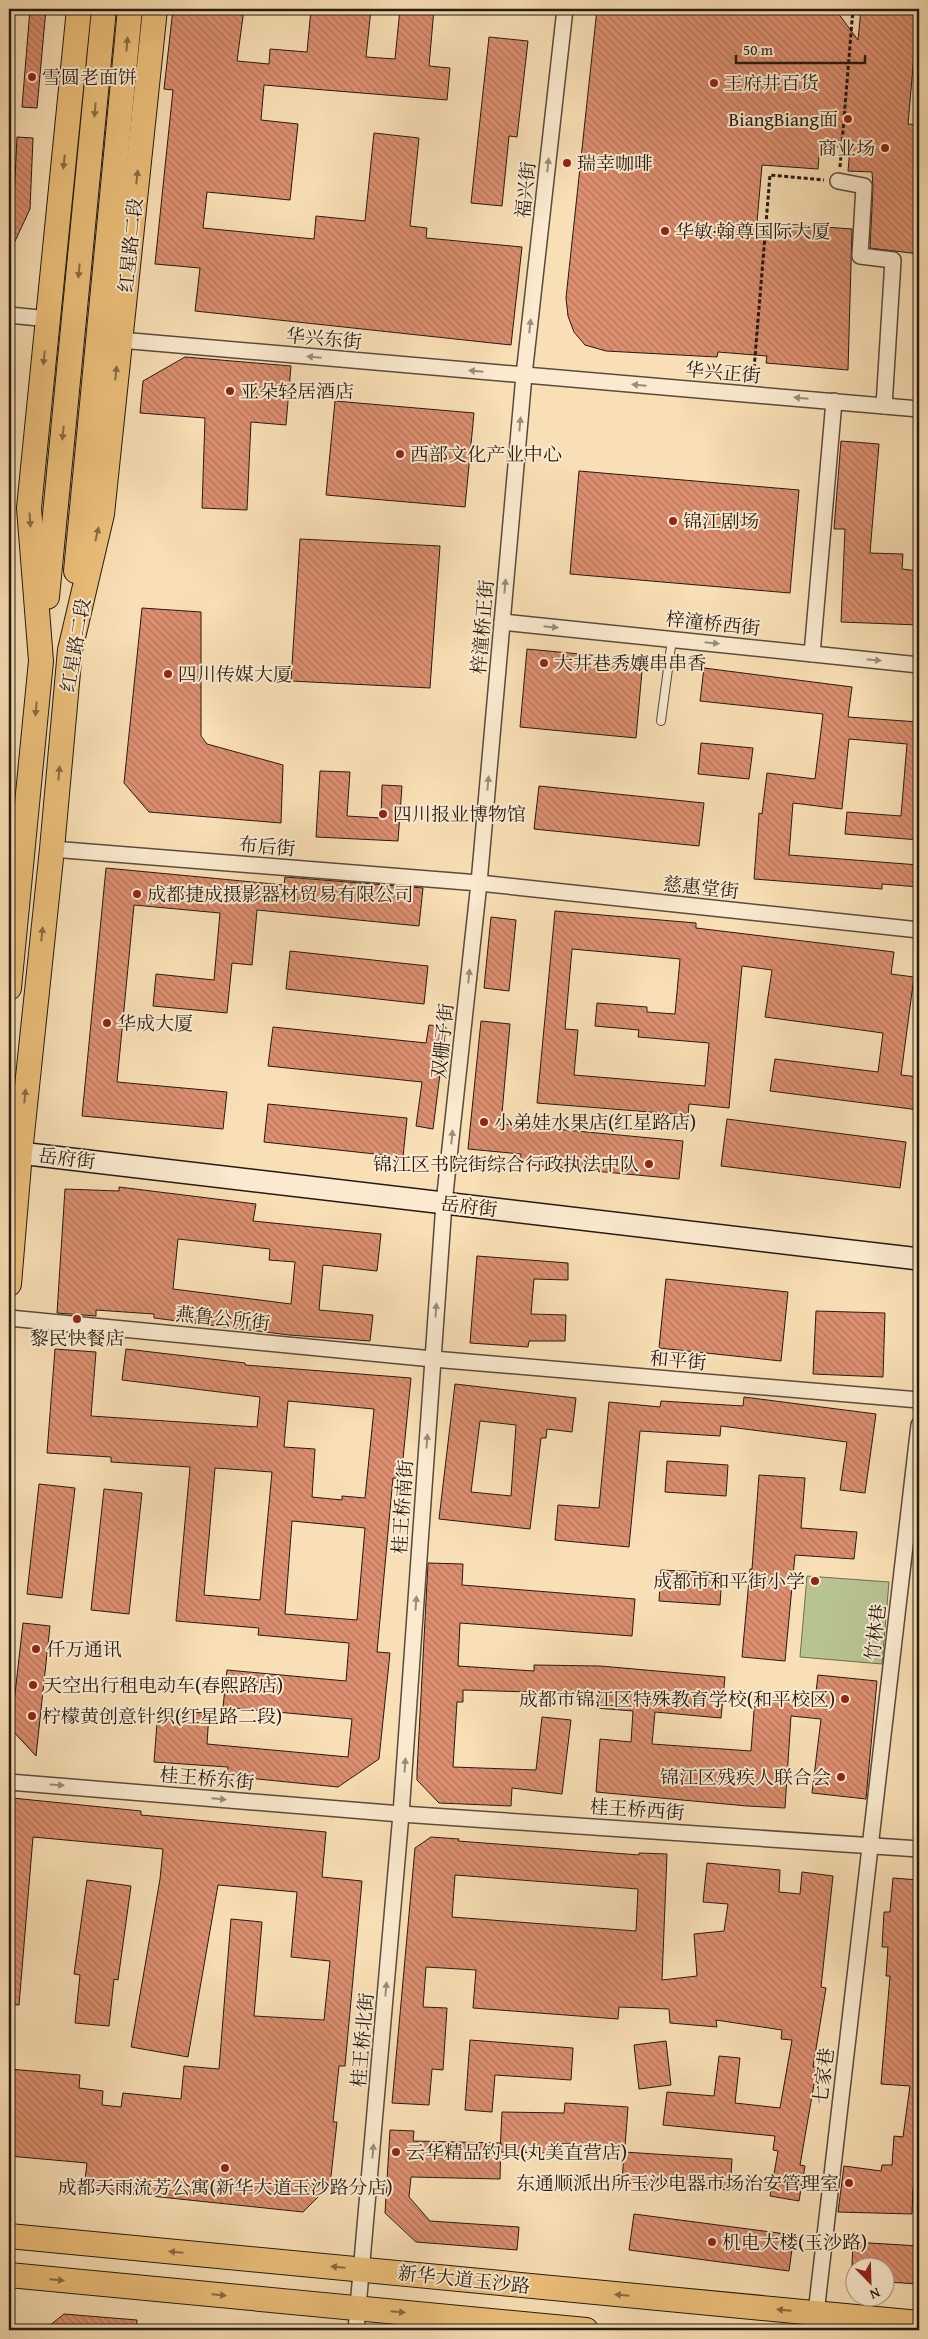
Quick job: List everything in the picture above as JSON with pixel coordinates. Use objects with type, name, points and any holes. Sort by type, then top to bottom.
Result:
[{"type":"main road","name":"红星路二段","points":[[9,988],[16,846],[41,661],[29,508],[79,9]]},
{"type":"main road","points":[[41,661],[104,9]]},
{"type":"main road","points":[[70,650],[130,9]]},
{"type":"main road","name":"红星路二段","points":[[9,1284],[12,1152],[52,849],[70,650],[102,514],[155,9]]},
{"type":"main road","name":"新华大道玉沙路","points":[[9,2236],[919,2323]]},
{"type":"main road","name":"新华大道玉沙路","points":[[9,2275],[357,2320],[586,2330]]},
{"type":"street","name":"福兴街","points":[[524,375],[565,9]]},
{"type":"street","points":[[838,181],[864,186],[860,256],[893,260],[884,406]]},
{"type":"street","points":[[9,315],[48,319]]},
{"type":"street","name":"华兴东街","points":[[120,340],[524,375]]},
{"type":"street","name":"华兴正街","points":[[524,375],[919,409]]},
{"type":"street","name":"梓潼桥正街","points":[[478,884],[524,375]]},
{"type":"street","points":[[812,654],[834,401]]},
{"type":"street","name":"梓潼桥西街","points":[[502,622],[919,665]]},
{"type":"street","name":"布后街","points":[[52,849],[478,884]]},
{"type":"street","name":"慈惠堂街","points":[[478,884],[919,930]]},
{"type":"street","name":"双栅子街","points":[[444,1203],[478,884]]},
{"type":"street","name":"岳府街","points":[[12,1152],[919,1259]]},
{"type":"street","name":"桂王桥南街","points":[[401,1814],[444,1203]]},
{"type":"street","name":"燕鲁公所街","points":[[9,1318],[433,1359]]},
{"type":"street","name":"和平街","points":[[433,1359],[919,1400]]},
{"type":"street","name":"竹林巷","points":[[871,1844],[919,1425]]},
{"type":"street","name":"桂王桥东街","points":[[9,1782],[401,1814]]},
{"type":"street","name":"桂王桥西街","points":[[401,1814],[871,1844],[919,1849]]},
{"type":"street","name":"桂王桥北街","points":[[357,2320],[401,1814]]},
{"type":"street","name":"七家巷","points":[[816,2313],[871,1844]]},
{"type":"lane","points":[[661,721],[672,639]]},
{"type":"path","points":[[752,394],[770,175],[838,181],[853,9]]},
{"type":"green space","points":[[807,1576],[889,1582],[882,1664],[800,1657]]},
{"type":"building","points":[[30,9],[46,9],[37,108],[22,107]]},
{"type":"building","points":[[173,9],[244,9],[237,61],[269,64],[270,49],[307,52],[311,9],[371,9],[366,57],[395,59],[400,9],[434,9],[429,66],[450,68],[447,100],[264,85],[261,120],[298,124],[290,200],[207,192],[203,228],[314,239],[316,216],[365,221],[374,133],[419,138],[410,226],[427,228],[426,238],[522,247],[511,345],[195,311],[200,268],[155,264],[173,90],[164,89]]},
{"type":"building","points":[[597,9],[835,9],[858,40],[861,9],[918,9],[908,124],[919,125],[919,254],[870,248],[872,172],[848,171],[850,148],[820,145],[818,169],[762,165],[757,222],[852,229],[848,370],[766,363],[767,356],[718,352],[717,357],[606,351],[585,345],[574,332],[568,316],[566,298]]},
{"type":"building","points":[[489,37],[528,41],[517,137],[509,136],[502,206],[471,203]]},
{"type":"building","points":[[17,137],[33,138],[30,209],[9,254],[9,200],[14,200]]},
{"type":"building","points":[[185,357],[291,366],[286,425],[251,422],[247,510],[202,508],[205,418],[140,413],[143,381]]},
{"type":"building","name":"西部文化产业中心","points":[[335,401],[474,413],[465,507],[326,495]]},
{"type":"building","points":[[841,441],[879,444],[870,553],[903,554],[902,569],[919,571],[919,625],[841,622],[845,529],[834,529]]},
{"type":"building","points":[[579,471],[799,490],[790,593],[570,574]]},
{"type":"building","points":[[300,539],[440,546],[430,688],[291,681]]},
{"type":"building","name":"四川传媒大厦","points":[[142,608],[201,612],[201,736],[207,744],[283,765],[281,823],[149,812],[124,783]]},
{"type":"building","points":[[527,649],[643,660],[636,738],[520,727]]},
{"type":"building","points":[[704,668],[852,687],[848,717],[919,722],[919,840],[845,834],[847,812],[901,816],[907,744],[849,739],[842,809],[793,803],[789,855],[919,865],[919,887],[882,884],[882,889],[754,879],[759,813],[762,814],[767,773],[815,779],[823,714],[700,701]]},
{"type":"building","points":[[701,743],[753,748],[749,779],[698,774]]},
{"type":"building","points":[[320,771],[350,772],[347,816],[381,818],[382,785],[402,786],[398,841],[316,837]]},
{"type":"building","points":[[539,786],[704,803],[699,846],[534,829]]},
{"type":"building","name":"华成大厦","points":[[106,868],[284,885],[285,877],[423,888],[419,926],[257,910],[252,965],[232,963],[227,1013],[153,1006],[156,974],[214,980],[220,913],[134,905],[117,1082],[227,1092],[223,1129],[82,1116]]},
{"type":"building","points":[[555,911],[696,923],[696,928],[894,952],[891,974],[914,977],[901,1075],[919,1077],[919,1110],[770,1091],[775,1059],[878,1072],[883,1033],[765,1017],[772,970],[742,966],[729,1108],[689,1104],[688,1115],[537,1103]],"holes":[[[572,949],[680,959],[675,1014],[647,1012],[647,1007],[597,1003],[595,1026],[639,1030],[638,1037],[709,1043],[705,1086],[574,1075],[578,1030],[565,1029]]]},
{"type":"building","points":[[491,917],[516,920],[509,991],[484,988]]},
{"type":"building","points":[[290,951],[428,966],[424,1004],[286,989]]},
{"type":"building","points":[[481,1021],[510,1024],[501,1124],[683,1141],[679,1179],[520,1164],[521,1154],[468,1149]]},
{"type":"building","points":[[429,1025],[446,1027],[433,1129],[416,1126],[422,1082],[268,1066],[273,1027],[426,1043]]},
{"type":"building","points":[[268,1104],[407,1118],[403,1157],[264,1142]]},
{"type":"building","points":[[727,1119],[906,1142],[900,1188],[721,1166]]},
{"type":"building","points":[[119,1187],[256,1204],[253,1221],[381,1234],[377,1271],[323,1265],[319,1310],[373,1315],[370,1341],[289,1335],[154,1318],[154,1314],[96,1310],[96,1316],[57,1313],[65,1189],[119,1191]],"holes":[[[178,1239],[270,1249],[269,1260],[295,1262],[291,1304],[173,1289]]]},
{"type":"building","points":[[477,1256],[568,1263],[568,1280],[534,1279],[531,1314],[566,1315],[565,1341],[529,1341],[528,1347],[470,1343]]},
{"type":"building","points":[[666,1279],[788,1292],[781,1361],[659,1348]]},
{"type":"building","points":[[816,1311],[885,1313],[883,1377],[813,1374]]},
{"type":"building","points":[[55,1349],[96,1352],[91,1416],[257,1427],[260,1397],[122,1380],[126,1349],[245,1363],[245,1365],[411,1378],[401,1479],[393,1478],[377,1652],[390,1653],[379,1759],[338,1787],[227,1776],[228,1767],[154,1762],[158,1710],[209,1713],[207,1744],[348,1757],[352,1719],[223,1707],[227,1670],[346,1681],[349,1643],[258,1635],[259,1628],[176,1621],[190,1467],[111,1462],[111,1457],[47,1453]],"holes":[[[288,1401],[374,1409],[365,1498],[342,1496],[342,1500],[312,1497],[315,1449],[284,1447]],[[215,1468],[272,1472],[260,1600],[204,1595]],[[292,1521],[365,1528],[357,1620],[285,1614]]]},
{"type":"building","points":[[455,1384],[576,1398],[572,1432],[547,1429],[546,1438],[541,1438],[530,1529],[439,1519]],"holes":[[[480,1421],[516,1425],[511,1496],[471,1492]]]},
{"type":"building","points":[[744,1397],[876,1414],[865,1493],[840,1490],[847,1442],[721,1426],[720,1436],[640,1431],[629,1547],[555,1540],[558,1505],[599,1508],[609,1402],[660,1407],[661,1401],[743,1406]]},
{"type":"building","points":[[667,1461],[728,1465],[726,1496],[665,1492]]},
{"type":"building","points":[[759,1475],[805,1478],[801,1528],[857,1532],[854,1559],[795,1555],[785,1661],[742,1657],[750,1569],[752,1569]]},
{"type":"building","points":[[39,1484],[75,1488],[62,1598],[27,1594]]},
{"type":"building","points":[[104,1489],[142,1493],[129,1614],[91,1610]]},
{"type":"building","points":[[428,1563],[463,1564],[462,1585],[635,1599],[632,1636],[460,1623],[458,1666],[534,1671],[534,1665],[600,1666],[725,1677],[721,1718],[655,1712],[652,1744],[751,1751],[755,1697],[815,1701],[818,1675],[877,1681],[866,1799],[812,1793],[821,1719],[791,1716],[785,1808],[747,1806],[596,1792],[600,1739],[631,1742],[633,1711],[596,1708],[598,1694],[463,1690],[463,1702],[457,1702],[453,1767],[536,1770],[542,1717],[571,1720],[562,1794],[512,1788],[511,1806],[439,1803],[417,1780]]},
{"type":"building","points":[[661,1570],[722,1573],[720,1605],[659,1601]]},
{"type":"building","points":[[23,1623],[50,1626],[36,1756],[11,1729]]},
{"type":"building","points":[[12,1798],[141,1811],[141,1815],[326,1832],[322,1877],[362,1881],[345,2066],[339,2066],[333,2122],[337,2122],[330,2185],[303,2212],[84,2189],[87,2163],[9,2156],[9,2069],[80,2075],[79,2088],[103,2091],[102,2105],[121,2107],[123,2093],[181,2099],[184,2066],[219,2069],[231,1919],[262,1922],[254,2016],[324,2020],[330,1961],[291,1957],[297,1892],[218,1885],[188,2057],[131,2047],[160,1879],[163,1849],[33,1837],[19,2005],[9,2004],[9,1836]]},
{"type":"building","points":[[431,1837],[459,1839],[458,1841],[639,1855],[639,1853],[667,1854],[662,1980],[697,1976],[694,1934],[724,1931],[728,1904],[703,1902],[707,1863],[780,1870],[779,1892],[800,1894],[802,1872],[833,1876],[821,1987],[826,1988],[813,2067],[817,2067],[800,2165],[805,2166],[799,2201],[770,2196],[778,2151],[773,2150],[775,2136],[663,2125],[667,2092],[714,2096],[719,2056],[740,2058],[735,2103],[780,2108],[792,2040],[781,2039],[782,2030],[716,2020],[717,2027],[670,2023],[669,2009],[619,2007],[618,2019],[473,2008],[476,1970],[426,1967],[423,2007],[447,2008],[443,2070],[432,2069],[429,2105],[392,2103],[415,1848]],"holes":[[[455,1875],[638,1889],[636,1931],[452,1917]]]},
{"type":"building","points":[[893,1878],[919,1880],[919,1953],[916,1991],[919,1992],[919,2032],[915,2079],[919,2080],[919,2188],[913,2188],[912,2214],[838,2212],[844,2166],[881,2171],[882,2165],[892,2165],[894,2136],[903,2137],[910,2086],[881,2084],[890,1976],[886,1976],[888,1947],[882,1947],[884,1912],[890,1912]]},
{"type":"building","points":[[87,1880],[131,1886],[118,1980],[114,1979],[109,2026],[75,2023],[80,1975],[74,1974]]},
{"type":"building","points":[[470,2040],[573,2048],[571,2080],[495,2075],[492,2112],[465,2110]]},
{"type":"building","points":[[666,2041],[671,2085],[639,2089],[634,2045]]},
{"type":"building","points":[[565,2103],[628,2107],[625,2147],[549,2143],[549,2153],[500,2152],[502,2112],[564,2113]]},
{"type":"building","points":[[390,2130],[414,2131],[413,2141],[501,2143],[500,2179],[411,2177],[409,2197],[430,2221],[519,2227],[517,2250],[416,2242],[385,2213]]},
{"type":"building","points":[[624,2152],[732,2159],[730,2190],[622,2183]]},
{"type":"building","name":"机电大楼(玉沙路)","points":[[634,2214],[794,2235],[789,2271],[629,2250]]},
{"type":"building","points":[[853,2242],[919,2246],[919,2284],[896,2283],[896,2256],[852,2256]]},
{"type":"building","points":[[64,2314],[137,2320],[136,2330],[44,2330]]},
{"type":"place","name":"雪圆老面饼","points":[[32,77]]},
{"type":"place","name":"王府井百货","points":[[714,83]]},
{"type":"place","name":"BiangBiang面","points":[[848,119]]},
{"type":"place","name":"商业场","points":[[885,148]]},
{"type":"place","name":"瑞幸咖啡","points":[[567,163]]},
{"type":"place","name":"华敏·翰尊国际大厦","points":[[665,231]]},
{"type":"place","name":"亚朵轻居酒店","points":[[230,391]]},
{"type":"place","name":"西部文化产业中心","points":[[400,454]]},
{"type":"place","name":"锦江剧场","points":[[673,521]]},
{"type":"place","name":"大井巷秀孃串串香","points":[[544,663]]},
{"type":"place","name":"四川传媒大厦","points":[[168,674]]},
{"type":"place","name":"四川报业博物馆","points":[[383,814]]},
{"type":"place","name":"成都捷成摄影器材贸易有限公司","points":[[137,894]]},
{"type":"place","name":"华成大厦","points":[[107,1023]]},
{"type":"place","name":"小弟娃水果店(红星路店)","points":[[484,1122]]},
{"type":"place","name":"锦江区书院街综合行政执法中队","points":[[649,1164]]},
{"type":"place","name":"黎民快餐店","points":[[77,1319]]},
{"type":"place","name":"成都市和平街小学","points":[[815,1581]]},
{"type":"place","name":"仟万通讯","points":[[36,1649]]},
{"type":"place","name":"天空出行租电动车(春熙路店)","points":[[33,1685]]},
{"type":"place","name":"成都市锦江区特殊教育学校(和平校区)","points":[[845,1699]]},
{"type":"place","name":"柠檬黄创意针织(红星路二段)","points":[[32,1716]]},
{"type":"place","name":"锦江区残疾人联合会","points":[[841,1777]]},
{"type":"place","name":"云华精品钓具(丸美直营店)","points":[[396,2152]]},
{"type":"place","name":"成都天雨流芳公寓(新华大道玉沙路分店)","points":[[225,2168]]},
{"type":"place","name":"东通顺派出所玉沙电器市场治安管理室","points":[[849,2183]]},
{"type":"place","name":"机电大楼(玉沙路)","points":[[712,2242]]}]
